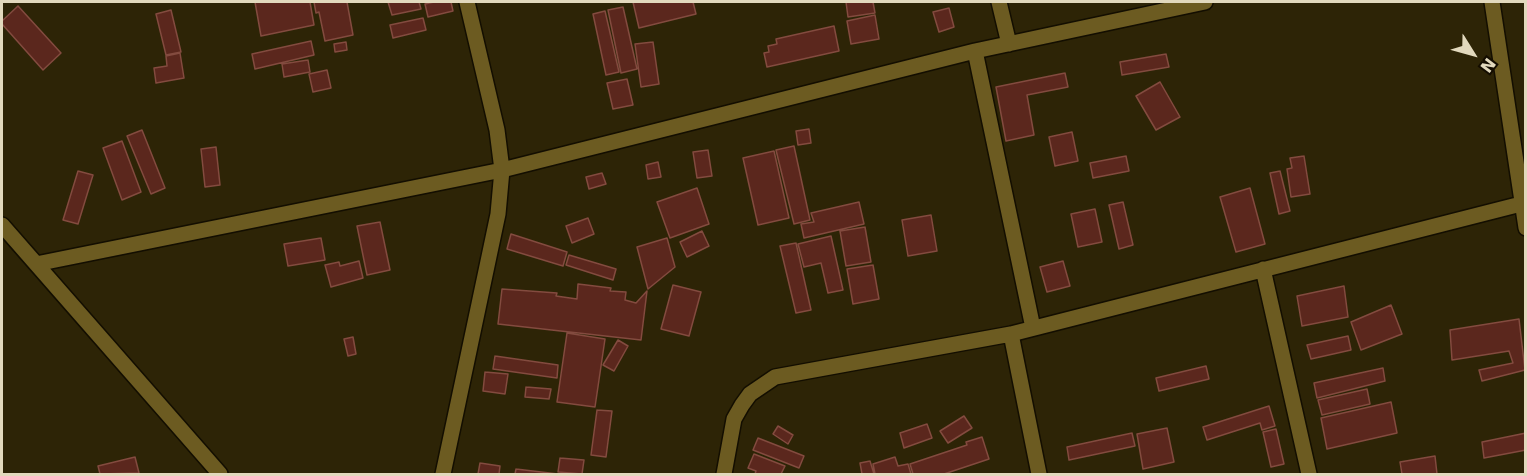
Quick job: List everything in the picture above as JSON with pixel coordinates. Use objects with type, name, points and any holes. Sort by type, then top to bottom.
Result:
[{"type":"street","points":[[443,474],[498,214],[502,170],[497,130],[467,2]]},
{"type":"street","points":[[999,2],[1008,44]]},
{"type":"street","points":[[36,264],[502,170],[975,51],[1205,2]]},
{"type":"street","points":[[1492,2],[1526,228]]},
{"type":"street","points":[[975,51],[1033,328]]},
{"type":"street","points":[[724,474],[734,419],[750,394],[775,376],[1011,334],[1521,204]]},
{"type":"street","points":[[2,225],[220,474]]},
{"type":"street","points":[[1263,269],[1310,474]]},
{"type":"street","points":[[1011,334],[1039,474]]},
{"type":"building","points":[[255,2],[310,2],[314,25],[261,36]]},
{"type":"building","points":[[314,2],[347,2],[353,35],[325,41],[319,12],[316,13]]},
{"type":"building","points":[[388,2],[419,2],[421,9],[392,15]]},
{"type":"building","points":[[451,2],[453,11],[428,17],[425,4]]},
{"type":"building","points":[[633,2],[693,2],[696,14],[639,28]]},
{"type":"building","points":[[846,2],[873,2],[875,13],[848,17]]},
{"type":"building","points":[[18,6],[61,53],[43,70],[2,24],[2,21]]},
{"type":"building","points":[[623,7],[637,69],[621,73],[608,10]]},
{"type":"building","points":[[949,8],[954,27],[939,32],[933,12]]},
{"type":"building","points":[[171,10],[181,52],[166,55],[156,14]]},
{"type":"building","points":[[605,11],[619,72],[606,75],[593,14]]},
{"type":"building","points":[[875,15],[879,39],[851,44],[847,21]]},
{"type":"building","points":[[423,18],[426,30],[393,38],[390,25]]},
{"type":"building","points":[[834,26],[839,51],[767,67],[764,53],[769,52],[768,46],[777,44],[776,39]]},
{"type":"building","points":[[311,41],[314,55],[255,69],[252,54]]},
{"type":"building","points":[[346,42],[347,50],[335,52],[334,44]]},
{"type":"building","points":[[653,42],[659,84],[641,87],[635,44]]},
{"type":"building","points":[[180,53],[184,78],[156,83],[154,68],[167,66],[166,56]]},
{"type":"building","points":[[1166,54],[1169,67],[1122,75],[1120,62]]},
{"type":"building","points":[[308,60],[310,72],[284,77],[282,64]]},
{"type":"building","points":[[327,70],[331,88],[313,92],[309,74]]},
{"type":"building","points":[[1065,73],[1068,87],[1027,95],[1034,135],[1006,141],[996,87]]},
{"type":"building","points":[[627,79],[633,105],[613,109],[607,83]]},
{"type":"building","points":[[1160,82],[1180,117],[1156,130],[1136,96]]},
{"type":"building","points":[[809,129],[811,143],[798,145],[796,131]]},
{"type":"building","points":[[142,130],[165,188],[151,194],[127,136]]},
{"type":"building","points":[[1072,132],[1078,161],[1055,166],[1049,137]]},
{"type":"building","points":[[122,141],[141,192],[122,200],[103,148]]},
{"type":"building","points":[[794,146],[810,220],[794,224],[776,150]]},
{"type":"building","points":[[216,147],[220,185],[205,187],[201,149]]},
{"type":"building","points":[[708,150],[712,176],[697,178],[693,152]]},
{"type":"building","points":[[774,151],[789,218],[758,225],[743,158]]},
{"type":"building","points":[[1126,156],[1129,171],[1093,178],[1090,163]]},
{"type":"building","points":[[1304,156],[1310,194],[1291,197],[1287,169],[1292,168],[1290,158]]},
{"type":"building","points":[[658,162],[661,177],[648,179],[646,165]]},
{"type":"building","points":[[78,171],[93,175],[78,224],[63,220]]},
{"type":"building","points":[[1280,171],[1290,211],[1279,214],[1270,173]]},
{"type":"building","points":[[602,173],[606,184],[589,189],[586,177]]},
{"type":"building","points":[[697,188],[709,224],[670,238],[657,202]]},
{"type":"building","points":[[1250,188],[1265,244],[1236,252],[1220,197]]},
{"type":"building","points":[[859,202],[864,224],[804,238],[801,224],[814,222],[811,213]]},
{"type":"building","points":[[1123,202],[1133,245],[1119,249],[1109,205]]},
{"type":"building","points":[[1095,209],[1102,242],[1078,247],[1071,214]]},
{"type":"building","points":[[931,215],[937,251],[908,256],[902,220]]},
{"type":"building","points":[[588,218],[594,234],[572,243],[566,226]]},
{"type":"building","points":[[380,222],[390,270],[367,275],[357,226]]},
{"type":"building","points":[[865,227],[871,262],[846,266],[840,231]]},
{"type":"building","points":[[702,231],[709,246],[687,257],[680,242]]},
{"type":"building","points":[[511,234],[567,252],[563,266],[507,249]]},
{"type":"building","points":[[831,236],[843,290],[828,293],[821,263],[804,267],[798,244]]},
{"type":"building","points":[[321,238],[325,260],[288,266],[284,244]]},
{"type":"building","points":[[667,238],[675,267],[648,289],[637,247]]},
{"type":"building","points":[[796,243],[811,310],[796,313],[780,246]]},
{"type":"building","points":[[569,255],[616,269],[613,280],[566,265]]},
{"type":"building","points":[[359,261],[363,278],[331,287],[325,265],[339,262],[340,266]]},
{"type":"building","points":[[1063,261],[1070,286],[1047,292],[1040,267]]},
{"type":"building","points":[[873,265],[879,299],[853,304],[847,269]]},
{"type":"building","points":[[578,284],[626,292],[625,300],[636,303],[647,291],[641,340],[498,324],[502,289],[557,293],[556,296],[577,299]]},
{"type":"building","points":[[673,285],[701,292],[689,336],[661,329]]},
{"type":"building","points":[[1344,286],[1348,317],[1302,326],[1297,296]]},
{"type":"building","points":[[1391,305],[1402,334],[1361,350],[1351,322]]},
{"type":"building","points":[[1519,319],[1525,370],[1482,381],[1479,370],[1513,363],[1509,351],[1452,360],[1450,330]]},
{"type":"building","points":[[567,333],[605,339],[595,407],[557,402]]},
{"type":"building","points":[[1348,336],[1351,350],[1311,359],[1307,345]]},
{"type":"building","points":[[353,337],[356,354],[348,356],[344,339]]},
{"type":"building","points":[[618,340],[628,346],[614,371],[603,365]]},
{"type":"building","points":[[495,356],[558,365],[557,378],[493,369]]},
{"type":"building","points":[[1206,366],[1209,379],[1159,391],[1156,378]]},
{"type":"building","points":[[1383,368],[1385,381],[1317,398],[1314,383]]},
{"type":"building","points":[[485,372],[508,374],[505,394],[483,391]]},
{"type":"building","points":[[526,387],[551,389],[549,399],[525,397]]},
{"type":"building","points":[[1367,389],[1370,404],[1322,415],[1318,400]]},
{"type":"building","points":[[1391,402],[1397,433],[1327,449],[1321,418]]},
{"type":"building","points":[[1269,406],[1275,426],[1262,430],[1260,423],[1207,440],[1203,427]]},
{"type":"building","points":[[597,410],[612,411],[606,457],[591,455]]},
{"type":"building","points":[[964,416],[972,428],[948,443],[940,431]]},
{"type":"building","points":[[927,424],[932,438],[904,448],[900,433]]},
{"type":"building","points":[[778,426],[793,435],[788,444],[773,434]]},
{"type":"building","points":[[1167,428],[1174,462],[1143,469],[1137,434]]},
{"type":"building","points":[[1276,429],[1284,464],[1271,467],[1263,432]]},
{"type":"building","points":[[1132,433],[1135,446],[1069,460],[1067,447]]},
{"type":"building","points":[[1526,433],[1526,450],[1484,458],[1482,442]]},
{"type":"building","points":[[982,437],[989,459],[944,474],[913,474],[910,464],[967,445],[966,442]]},
{"type":"building","points":[[758,438],[804,456],[799,468],[753,450]]},
{"type":"building","points":[[754,454],[785,466],[781,474],[755,474],[756,471],[748,468]]},
{"type":"building","points":[[1435,456],[1437,474],[1402,474],[1400,462]]},
{"type":"building","points":[[135,457],[139,473],[100,474],[98,466]]},
{"type":"building","points":[[895,457],[898,466],[908,464],[911,474],[875,474],[873,464]]},
{"type":"building","points":[[560,458],[584,460],[582,474],[558,472]]},
{"type":"building","points":[[870,461],[874,474],[862,474],[860,463]]},
{"type":"building","points":[[480,463],[500,466],[499,474],[478,474]]},
{"type":"building","points":[[516,469],[558,474],[515,474]]}]
